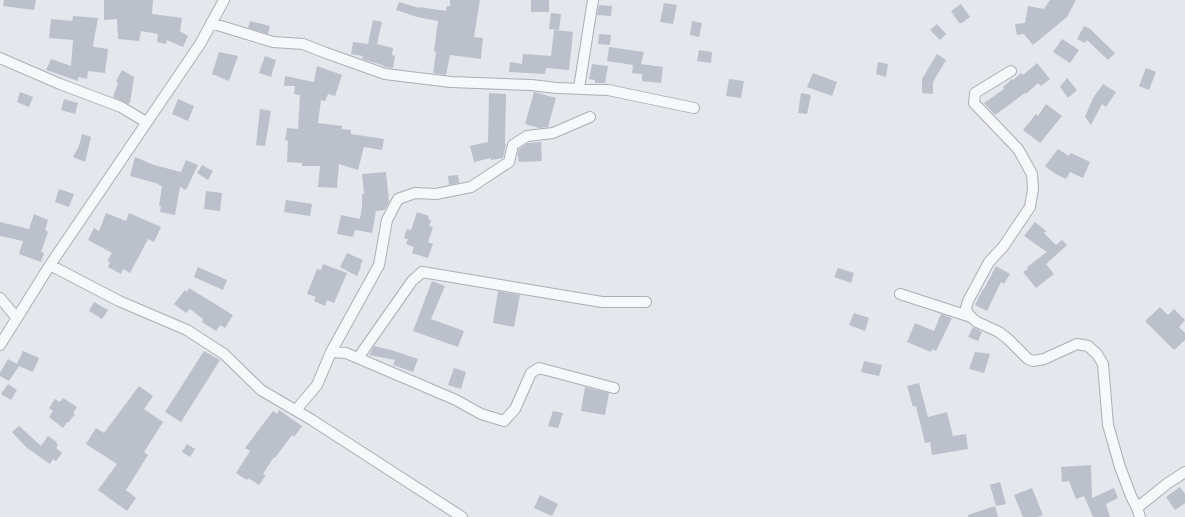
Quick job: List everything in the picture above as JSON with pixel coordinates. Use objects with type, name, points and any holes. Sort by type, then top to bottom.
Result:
[{"type":"street","points":[[0,345],[16,317],[50,265],[200,44],[224,0]]},
{"type":"street","points":[[578,88],[593,0]]},
{"type":"street","points":[[211,23],[273,42],[304,44],[385,74],[451,82],[608,90],[694,108]]},
{"type":"street","points":[[0,58],[60,84],[121,107],[146,122]]},
{"type":"street","points":[[1011,71],[975,94],[974,103],[1018,149],[1032,174],[1033,189],[1030,207],[1003,247],[985,268],[966,308],[971,317],[977,322],[999,332],[1033,362],[1044,359],[1078,344],[1088,346],[1097,354],[1103,364],[1108,425],[1120,467],[1139,512],[1168,483],[1185,472]]},
{"type":"street","points":[[296,410],[316,385],[331,352],[380,265],[387,220],[398,199],[415,193],[436,194],[471,187],[509,162],[513,145],[527,136],[553,133],[590,117]]},
{"type":"street","points":[[50,265],[119,301],[187,330],[224,354],[261,390],[296,410],[462,517]]},
{"type":"street","points":[[358,358],[412,281],[422,272],[602,302],[646,302]]},
{"type":"street","points":[[900,294],[971,317]]},
{"type":"street","points":[[0,298],[16,317]]},
{"type":"street","points":[[331,352],[346,353],[456,400],[481,414],[504,421],[515,408],[531,373],[539,368],[614,388]]},
{"type":"building","points":[[4,0],[36,0],[34,10],[3,6]]},
{"type":"building","points":[[104,0],[153,0],[152,14],[182,18],[180,31],[188,36],[183,47],[167,40],[166,44],[157,42],[158,34],[141,31],[139,41],[118,39],[117,19],[104,20]]},
{"type":"building","points":[[450,0],[480,0],[474,37],[483,38],[481,59],[450,55],[446,75],[433,73],[438,21],[417,17],[396,10],[399,2],[419,8],[446,11],[447,6],[450,6]]},
{"type":"building","points":[[531,0],[549,0],[549,12],[531,12]]},
{"type":"building","points":[[1050,0],[1076,0],[1067,17],[1033,45],[1024,34],[1017,35],[1015,24],[1025,23],[1028,6],[1044,9]]},
{"type":"building","points":[[664,3],[677,5],[673,24],[660,22]]},
{"type":"building","points":[[961,4],[970,17],[962,23],[959,23],[951,11]]},
{"type":"building","points":[[599,5],[612,6],[611,16],[597,15]]},
{"type":"building","points":[[551,13],[561,14],[559,30],[549,29]]},
{"type":"building","points":[[73,16],[98,18],[93,45],[94,47],[108,49],[105,73],[88,71],[87,79],[78,77],[78,81],[46,70],[51,59],[71,66],[73,40],[49,38],[51,19],[72,21]]},
{"type":"building","points":[[373,20],[382,22],[377,44],[393,48],[392,55],[395,56],[393,68],[385,67],[362,59],[363,56],[351,54],[353,42],[368,44]]},
{"type":"building","points":[[250,21],[270,26],[268,34],[248,28]]},
{"type":"building","points":[[692,21],[702,23],[699,37],[690,35]]},
{"type":"building","points":[[937,24],[946,34],[940,40],[930,30]]},
{"type":"building","points":[[1084,26],[1090,29],[1115,53],[1108,60],[1087,40],[1085,43],[1077,39]]},
{"type":"building","points":[[554,30],[573,32],[569,70],[546,68],[545,74],[509,72],[510,62],[522,64],[523,54],[551,56]]},
{"type":"building","points":[[599,34],[611,35],[610,45],[598,44]]},
{"type":"building","points":[[1062,39],[1079,50],[1070,63],[1053,52]]},
{"type":"building","points":[[609,47],[644,52],[641,64],[663,67],[661,83],[642,81],[642,74],[632,73],[633,65],[607,61]]},
{"type":"building","points":[[699,50],[712,52],[711,63],[697,61]]},
{"type":"building","points":[[219,52],[238,56],[229,81],[212,74]]},
{"type":"building","points":[[937,54],[946,60],[933,82],[933,94],[922,93],[922,79]]},
{"type":"building","points":[[265,56],[276,60],[271,77],[259,73]]},
{"type":"building","points":[[878,62],[888,64],[886,77],[876,74]]},
{"type":"building","points":[[1037,63],[1050,79],[1041,86],[1038,83],[1026,94],[1025,93],[995,115],[984,103],[1004,89],[1003,87],[1012,79],[1013,80],[1021,73],[1023,75]]},
{"type":"building","points":[[592,64],[608,66],[605,83],[595,83],[595,80],[589,79]]},
{"type":"building","points":[[317,66],[342,75],[335,96],[328,94],[325,101],[321,100],[318,123],[342,126],[342,129],[351,130],[351,134],[384,139],[382,150],[364,147],[358,170],[339,164],[337,188],[318,187],[320,166],[302,166],[302,163],[287,162],[288,141],[285,140],[287,128],[298,129],[300,95],[294,94],[295,86],[284,86],[285,76],[314,82]]},
{"type":"building","points":[[1146,68],[1156,72],[1149,90],[1139,86]]},
{"type":"building","points":[[122,70],[134,77],[130,103],[128,104],[113,97],[118,83],[116,81]]},
{"type":"building","points":[[813,73],[837,82],[832,96],[807,87]]},
{"type":"building","points":[[1067,78],[1077,90],[1068,98],[1060,87]]},
{"type":"building","points":[[729,79],[744,81],[741,98],[726,96]]},
{"type":"building","points":[[1103,84],[1116,92],[1106,107],[1102,104],[1091,125],[1085,117],[1093,98]]},
{"type":"building","points":[[20,92],[33,97],[29,107],[17,102]]},
{"type":"building","points":[[534,92],[556,98],[548,127],[539,128],[525,124]]},
{"type":"building","points":[[489,93],[506,94],[506,144],[503,158],[491,160],[491,158],[474,162],[470,146],[488,142]]},
{"type":"building","points":[[801,93],[811,95],[807,114],[798,113]]},
{"type":"building","points":[[64,99],[78,103],[75,114],[61,110]]},
{"type":"building","points":[[178,99],[194,106],[188,121],[172,114]]},
{"type":"building","points":[[1046,104],[1062,116],[1040,143],[1023,130],[1036,114],[1038,116]]},
{"type":"building","points":[[260,109],[271,111],[265,146],[256,145]]},
{"type":"building","points":[[82,134],[91,137],[85,162],[73,157],[79,146]]},
{"type":"building","points":[[541,142],[542,161],[519,162],[518,155],[517,156],[519,149],[528,143]]},
{"type":"building","points":[[1058,149],[1069,156],[1071,153],[1090,162],[1083,178],[1070,172],[1066,179],[1054,173],[1045,166]]},
{"type":"building","points":[[135,157],[154,165],[181,172],[186,160],[198,165],[186,190],[180,187],[175,215],[160,212],[161,206],[159,206],[162,186],[130,176]]},
{"type":"building","points":[[202,165],[213,171],[208,180],[197,173]]},
{"type":"building","points":[[386,172],[389,202],[385,210],[376,211],[372,233],[355,230],[353,237],[337,234],[341,215],[360,219],[362,194],[364,194],[362,174]]},
{"type":"building","points":[[458,175],[459,183],[449,185],[448,176]]},
{"type":"building","points":[[59,189],[74,194],[69,207],[55,202]]},
{"type":"building","points":[[206,191],[222,193],[220,211],[204,209]]},
{"type":"building","points":[[286,200],[312,204],[310,216],[284,212]]},
{"type":"building","points":[[417,212],[429,216],[428,219],[431,220],[429,226],[433,227],[428,242],[433,244],[428,258],[412,253],[414,247],[406,244],[408,239],[404,238],[407,229],[411,230]]},
{"type":"building","points":[[106,213],[126,221],[129,213],[161,227],[154,242],[148,239],[130,273],[123,269],[121,274],[108,267],[110,262],[107,261],[112,253],[88,240],[94,228],[99,231]]},
{"type":"building","points":[[34,214],[48,220],[45,230],[48,232],[41,252],[44,253],[41,262],[19,254],[23,241],[0,236],[0,222],[29,229]]},
{"type":"building","points":[[1035,222],[1046,231],[1044,233],[1056,245],[1062,240],[1067,245],[1046,264],[1054,274],[1036,288],[1023,272],[1028,269],[1027,267],[1047,252],[1024,236]]},
{"type":"building","points":[[347,253],[363,260],[357,276],[340,267]]},
{"type":"building","points":[[323,264],[347,273],[334,303],[327,300],[325,306],[314,301],[316,297],[307,294],[317,269],[321,270]]},
{"type":"building","points":[[996,266],[1010,274],[1004,284],[1001,282],[987,311],[975,305]]},
{"type":"building","points":[[198,267],[227,280],[223,290],[194,277]]},
{"type":"building","points":[[838,268],[854,273],[851,283],[834,277]]},
{"type":"building","points":[[432,281],[445,286],[431,319],[464,331],[458,347],[413,331]]},
{"type":"building","points":[[189,288],[233,315],[225,328],[220,325],[216,331],[202,322],[203,319],[190,309],[186,313],[174,304],[185,290],[187,292]]},
{"type":"building","points":[[498,291],[520,295],[514,327],[493,323]]},
{"type":"building","points":[[94,302],[108,310],[102,319],[89,311]]},
{"type":"building","points":[[1160,307],[1168,315],[1174,309],[1185,320],[1179,327],[1185,333],[1185,340],[1174,350],[1145,321]]},
{"type":"building","points":[[854,313],[869,318],[865,331],[849,325]]},
{"type":"building","points":[[941,314],[952,318],[936,351],[932,349],[931,352],[907,342],[915,323],[934,331]]},
{"type":"building","points":[[973,327],[982,332],[978,341],[968,337]]},
{"type":"building","points":[[374,346],[418,359],[413,372],[393,365],[395,360],[369,355]]},
{"type":"building","points":[[23,351],[39,358],[33,372],[19,366],[9,381],[0,376],[0,373],[8,359],[17,364]]},
{"type":"building","points":[[204,351],[220,360],[181,422],[165,412]]},
{"type":"building","points":[[975,352],[990,354],[984,373],[969,369]]},
{"type":"building","points":[[864,361],[882,365],[879,376],[861,372]]},
{"type":"building","points":[[454,368],[466,372],[461,389],[448,385]]},
{"type":"building","points":[[919,383],[928,417],[947,412],[953,436],[966,434],[968,449],[932,455],[930,442],[925,443],[916,406],[913,407],[907,386]]},
{"type":"building","points":[[8,384],[17,390],[11,400],[1,394]]},
{"type":"building","points":[[139,386],[153,396],[144,409],[163,422],[144,452],[148,455],[126,490],[136,498],[127,511],[98,490],[117,464],[86,444],[96,428],[104,433]]},
{"type":"building","points":[[585,387],[609,393],[605,415],[581,411]]},
{"type":"building","points":[[63,398],[77,407],[73,413],[75,414],[63,428],[49,417],[53,411],[49,408],[55,399],[60,402]]},
{"type":"building","points":[[279,410],[302,426],[294,437],[292,435],[275,458],[274,457],[263,474],[266,475],[259,485],[236,473],[250,451],[245,448],[273,411],[277,414]]},
{"type":"building","points":[[553,411],[563,413],[558,428],[548,426]]},
{"type":"building","points":[[19,426],[41,446],[48,436],[57,442],[56,443],[58,445],[56,448],[62,453],[56,461],[53,459],[50,464],[27,448],[12,432]]},
{"type":"building","points":[[187,444],[195,449],[190,457],[182,452]]},
{"type":"building","points":[[1091,465],[1092,498],[1114,488],[1118,498],[1106,504],[1110,517],[1093,517],[1084,496],[1076,499],[1069,481],[1062,482],[1061,467]]},
{"type":"building","points":[[1000,482],[1006,504],[996,506],[990,485]]},
{"type":"building","points":[[1180,487],[1185,494],[1185,503],[1175,510],[1166,497]]},
{"type":"building","points":[[1032,488],[1043,515],[1037,517],[1023,517],[1014,495]]},
{"type":"building","points":[[540,495],[558,504],[552,516],[534,508]]},
{"type":"building","points":[[995,506],[998,517],[968,517],[968,515]]}]
